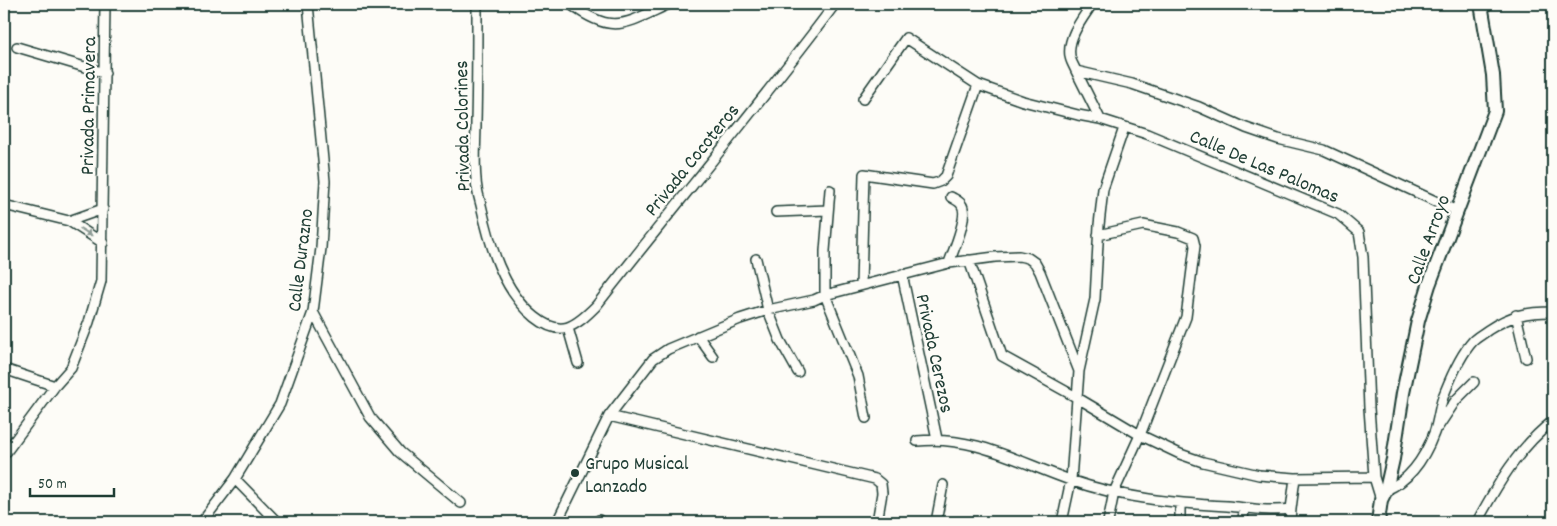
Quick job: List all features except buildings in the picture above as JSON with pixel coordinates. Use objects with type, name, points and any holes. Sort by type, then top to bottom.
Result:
[{"type":"street","name":"Privada Primavera","points":[[4,455],[55,386],[71,368],[89,322],[101,281],[105,4]]},
{"type":"street","name":"Calle Durazno","points":[[202,522],[235,479],[280,404],[312,312],[321,248],[325,181],[308,4]]},
{"type":"street","name":"Privada Colorines","points":[[477,4],[476,179],[488,236],[498,265],[518,299],[539,320],[554,328],[568,328]]},
{"type":"street","points":[[570,4],[597,20],[615,24],[629,23],[669,4]]},
{"type":"street","name":"Privada Cocoteros","points":[[568,328],[582,321],[596,306],[689,188],[778,80],[835,4]]},
{"type":"street","points":[[1092,4],[1074,34],[1070,45],[1070,56],[1100,119]]},
{"type":"street","name":"Calle Arroyo","points":[[1378,522],[1393,460],[1403,393],[1415,334],[1429,285],[1495,111],[1493,75],[1481,4]]},
{"type":"street","name":"Calle De Las Palomas","points":[[863,99],[906,38],[978,85],[1023,101],[1100,119],[1147,134],[1338,214],[1359,232],[1363,256],[1374,477],[1384,495]]},
{"type":"street","points":[[17,47],[104,73]]},
{"type":"street","points":[[1076,71],[1132,84],[1199,107],[1254,131],[1324,150],[1457,211]]},
{"type":"street","points":[[861,285],[864,174],[933,184],[941,181],[946,176],[978,85]]},
{"type":"street","points":[[1062,522],[1071,480],[1079,371],[1095,299],[1098,235],[1103,189],[1124,128]]},
{"type":"street","points":[[830,190],[825,251],[826,295],[858,376],[866,418]]},
{"type":"street","points":[[949,263],[963,221],[964,211],[961,204],[951,197]]},
{"type":"street","points":[[4,204],[69,221],[103,243]]},
{"type":"street","points":[[69,221],[103,209]]},
{"type":"street","points":[[776,212],[828,210]]},
{"type":"street","points":[[1098,235],[1143,226],[1178,232],[1193,238],[1195,246],[1186,317],[1140,435],[1114,492],[1108,522]]},
{"type":"street","points":[[560,522],[560,516],[609,416],[653,359],[668,349],[698,336],[768,310],[814,300],[861,285],[949,263],[1019,256],[1028,258],[1035,263],[1079,371]]},
{"type":"street","points":[[756,259],[768,310],[780,340],[798,372]]},
{"type":"street","points":[[969,260],[1002,356],[1140,435],[1180,454],[1224,468],[1259,475],[1295,478],[1374,477]]},
{"type":"street","name":"Privada Cerezos","points":[[902,274],[937,439]]},
{"type":"street","points":[[312,312],[370,418],[400,452],[461,504]]},
{"type":"street","points":[[1435,432],[1444,392],[1473,341],[1516,315],[1528,312],[1553,312]]},
{"type":"street","points":[[1516,315],[1526,358]]},
{"type":"street","points":[[568,328],[578,363]]},
{"type":"street","points":[[698,336],[713,357]]},
{"type":"street","points":[[4,369],[55,386]]},
{"type":"street","points":[[1384,495],[1407,477],[1422,459],[1435,432],[1456,400],[1474,382]]},
{"type":"street","points":[[609,416],[874,480],[881,484],[882,493],[877,522]]},
{"type":"street","points":[[1477,522],[1492,495],[1521,452],[1553,421]]},
{"type":"street","points":[[917,441],[937,439],[977,445],[1071,480],[1114,492],[1180,504],[1275,511],[1291,509]]},
{"type":"street","points":[[1290,522],[1295,478]]},
{"type":"street","points":[[235,479],[277,522]]},
{"type":"street","points":[[936,522],[943,485]]},
{"type":"street","points":[[1180,504],[1180,522]]},
{"type":"street","points":[[1243,522],[1244,508]]},
{"type":"place","name":"Grupo Musical Lanzado","points":[[575,473]]}]
